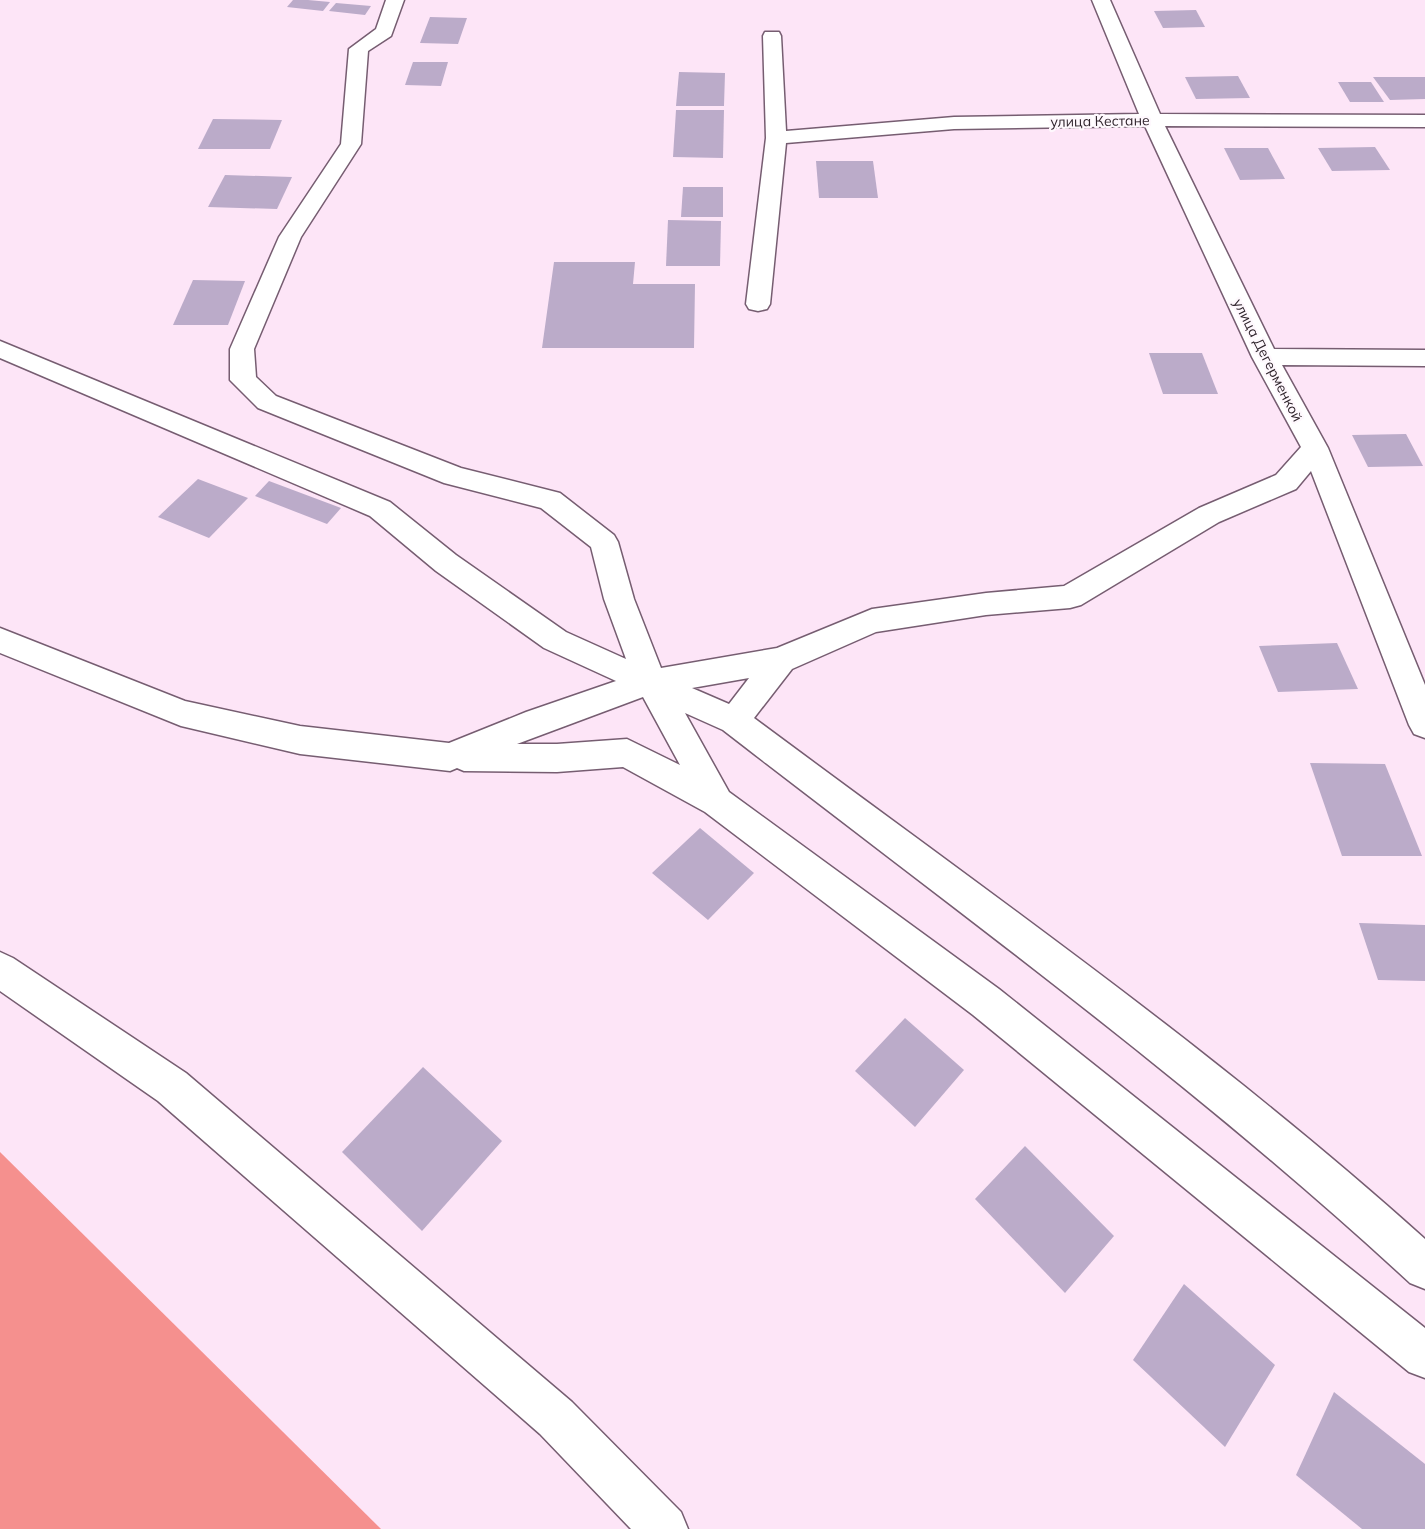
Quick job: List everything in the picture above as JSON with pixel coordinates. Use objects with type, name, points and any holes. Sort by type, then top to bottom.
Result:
[{"type":"street","points":[[395,0],[384,32],[359,49],[351,144],[290,237],[242,349],[243,381],[267,402],[454,476],[550,500],[604,542],[619,599],[651,682],[717,802]]},
{"type":"street","name":"улица Дегерменкой","points":[[1101,0],[1152,120],[1265,357],[1315,448],[1425,725]]},
{"type":"street","points":[[758,304],[776,138],[772,36]]},
{"type":"street","name":"улица Кестане","points":[[776,138],[954,123],[1152,120],[1425,121]]},
{"type":"street","points":[[0,349],[380,509],[446,563],[555,640],[734,721],[1210,1082],[1344,1194],[1425,1268]]},
{"type":"street","points":[[1265,357],[1425,358]]},
{"type":"street","points":[[450,757],[537,722],[651,682],[781,660],[872,621],[986,604],[1070,597],[1209,515],[1286,482],[1315,448]]},
{"type":"street","points":[[0,640],[181,713],[300,740],[450,757],[557,758],[627,753],[717,802],[986,1002],[1425,1356]]},
{"type":"street","points":[[734,721],[781,660]]},
{"type":"street","points":[[0,970],[172,1087],[556,1418],[664,1529]]},
{"type":"shaded area","points":[[0,1152],[381,1529],[0,1529]]},
{"type":"building","points":[[293,0],[330,2],[323,11],[287,7]]},
{"type":"building","points":[[336,3],[371,6],[365,15],[329,11]]},
{"type":"building","points":[[1196,10],[1205,27],[1163,28],[1154,11]]},
{"type":"building","points":[[430,17],[467,18],[458,44],[420,43]]},
{"type":"building","points":[[413,62],[448,62],[441,86],[405,85]]},
{"type":"building","points":[[679,72],[725,73],[724,106],[676,106]]},
{"type":"building","points":[[1238,76],[1250,98],[1196,99],[1185,77]]},
{"type":"building","points":[[1373,77],[1425,77],[1425,99],[1390,100]]},
{"type":"building","points":[[1338,82],[1371,82],[1384,102],[1350,102]]},
{"type":"building","points":[[676,110],[724,110],[723,158],[673,157]]},
{"type":"building","points":[[213,119],[282,120],[270,149],[198,149]]},
{"type":"building","points":[[1375,147],[1390,170],[1332,171],[1318,148]]},
{"type":"building","points":[[1224,148],[1268,148],[1285,179],[1240,180]]},
{"type":"building","points":[[816,161],[873,161],[878,198],[819,198]]},
{"type":"building","points":[[225,175],[292,177],[277,209],[208,207]]},
{"type":"building","points":[[683,187],[723,187],[723,217],[681,217]]},
{"type":"building","points":[[668,220],[721,221],[720,266],[666,266]]},
{"type":"building","points":[[554,262],[635,262],[633,284],[695,284],[694,348],[542,348]]},
{"type":"building","points":[[193,280],[245,281],[228,325],[173,325]]},
{"type":"building","points":[[1149,353],[1202,353],[1218,394],[1163,394]]},
{"type":"building","points":[[1406,434],[1423,466],[1368,467],[1352,435]]},
{"type":"building","points":[[198,479],[248,498],[209,538],[158,517]]},
{"type":"building","points":[[269,481],[341,508],[327,524],[255,496]]},
{"type":"building","points":[[1337,643],[1358,689],[1278,692],[1259,646]]},
{"type":"building","points":[[1310,763],[1385,764],[1422,856],[1342,856]]},
{"type":"building","points":[[700,828],[754,873],[708,920],[652,873]]},
{"type":"building","points":[[1359,923],[1425,925],[1425,981],[1378,980]]},
{"type":"building","points":[[905,1018],[964,1070],[915,1127],[855,1071]]},
{"type":"building","points":[[423,1067],[502,1141],[422,1231],[342,1152]]},
{"type":"building","points":[[1025,1146],[1114,1236],[1065,1293],[975,1199]]},
{"type":"building","points":[[1184,1284],[1275,1365],[1225,1447],[1133,1360]]},
{"type":"building","points":[[1334,1392],[1425,1464],[1425,1529],[1362,1529],[1296,1475]]}]
